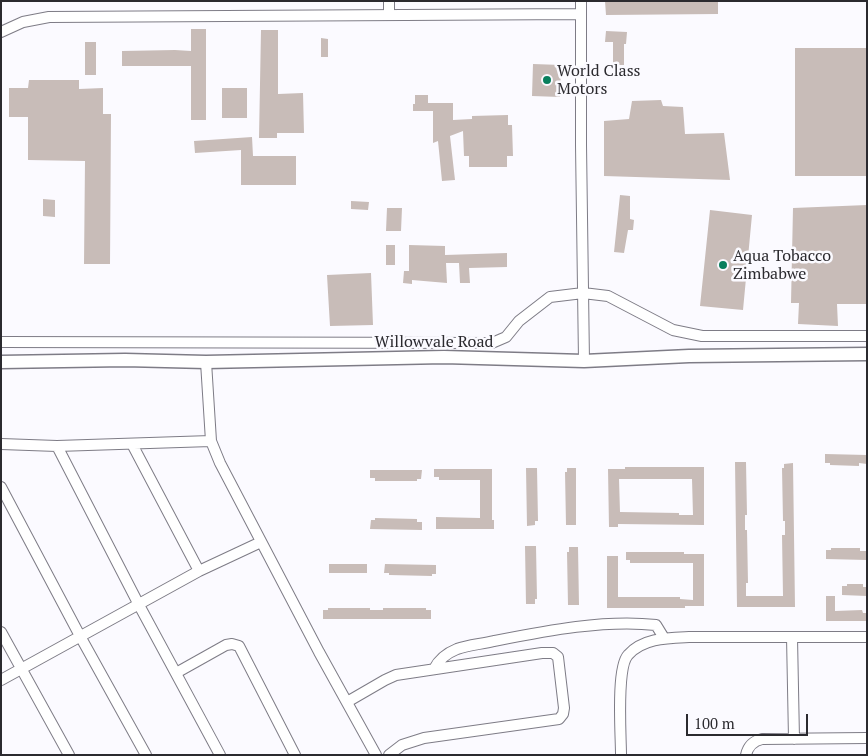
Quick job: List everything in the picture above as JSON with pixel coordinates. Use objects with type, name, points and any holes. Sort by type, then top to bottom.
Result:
[{"type":"main road","name":"Willowvale Road","points":[[1,362],[125,360],[206,362],[444,357],[584,361],[688,356],[867,354]]},
{"type":"street","points":[[389,1],[389,15]]},
{"type":"street","points":[[581,1],[584,361]]},
{"type":"street","points":[[1,32],[23,22],[49,17],[581,14]]},
{"type":"street","points":[[1,342],[492,344],[506,336],[519,321],[550,297],[583,293],[608,296],[673,330],[688,334],[702,336],[867,336]]},
{"type":"street","points":[[206,362],[211,441],[220,463],[376,755]]},
{"type":"street","points":[[1,444],[57,446],[211,441]]},
{"type":"street","points":[[132,444],[199,571]]},
{"type":"street","points":[[57,446],[139,605],[220,755]]},
{"type":"street","points":[[1,487],[146,755]]},
{"type":"street","points":[[1,680],[199,571],[261,542]]},
{"type":"street","points":[[434,669],[445,656],[465,646],[594,625],[631,622],[656,625],[664,638]]},
{"type":"street","points":[[1,632],[68,755]]},
{"type":"street","points":[[792,637],[794,739]]},
{"type":"street","points":[[621,755],[620,693],[622,664],[628,655],[641,645],[664,638],[867,637]]},
{"type":"street","points":[[176,673],[226,645],[239,646],[295,755]]},
{"type":"street","points":[[346,702],[389,678],[434,669],[542,653],[553,653],[558,657],[564,711],[559,719],[424,738],[402,745],[389,755]]},
{"type":"street","points":[[746,755],[748,749],[756,740],[767,738],[867,738]]},
{"type":"building","points":[[605,1],[718,1],[718,14],[606,15]]},
{"type":"building","points":[[191,29],[206,29],[206,120],[191,120],[191,66],[122,66],[122,51],[191,51]]},
{"type":"building","points":[[261,30],[278,30],[278,94],[303,93],[304,133],[277,133],[277,138],[259,138]]},
{"type":"building","points":[[606,31],[627,32],[626,44],[624,44],[624,65],[613,65],[613,42],[605,42]]},
{"type":"building","points":[[321,38],[328,39],[328,57],[321,57]]},
{"type":"building","points":[[85,42],[96,42],[96,75],[85,75]]},
{"type":"building","points":[[795,48],[867,48],[867,176],[795,176]]},
{"type":"building","points":[[533,64],[561,65],[560,97],[532,96]]},
{"type":"building","points":[[29,80],[79,80],[79,89],[103,88],[103,114],[111,114],[110,264],[84,264],[85,161],[28,160],[28,117],[9,117],[9,88],[28,88]]},
{"type":"building","points":[[222,88],[247,88],[247,118],[222,118]]},
{"type":"building","points":[[415,95],[428,95],[428,103],[453,103],[453,120],[472,119],[472,116],[508,115],[508,125],[512,125],[513,156],[507,156],[507,167],[469,167],[469,156],[464,156],[463,131],[450,136],[455,180],[442,181],[438,141],[433,143],[433,111],[413,111]]},
{"type":"building","points":[[661,100],[663,106],[683,107],[685,134],[724,133],[730,180],[604,176],[604,121],[629,119],[632,101]]},
{"type":"building","points":[[252,137],[253,156],[296,156],[296,185],[241,185],[241,150],[195,153],[194,141]]},
{"type":"building","points":[[620,195],[630,196],[630,219],[634,220],[633,230],[628,230],[624,253],[614,252]]},
{"type":"building","points":[[43,199],[55,200],[55,217],[43,216]]},
{"type":"building","points":[[351,201],[369,202],[368,210],[351,209]]},
{"type":"building","points":[[867,205],[867,304],[837,304],[838,326],[798,324],[799,303],[791,303],[793,208]]},
{"type":"building","points":[[387,208],[402,208],[401,231],[386,231]]},
{"type":"building","points":[[710,210],[752,215],[743,310],[700,306]]},
{"type":"building","points":[[386,245],[395,245],[395,265],[386,265]]},
{"type":"building","points":[[409,245],[445,246],[445,255],[507,253],[507,267],[469,268],[470,283],[460,283],[459,263],[446,263],[447,283],[412,280],[412,284],[403,283],[404,271],[409,271]]},
{"type":"building","points":[[371,273],[373,325],[330,326],[327,275]]},
{"type":"building","points":[[825,454],[867,455],[867,464],[859,463],[859,466],[830,465],[830,463],[825,463]]},
{"type":"building","points":[[735,462],[746,462],[747,515],[745,515],[745,530],[747,530],[748,583],[746,583],[746,596],[783,596],[782,535],[785,535],[785,521],[783,521],[782,468],[784,468],[784,464],[793,463],[795,607],[737,607]]},
{"type":"building","points":[[625,467],[704,467],[704,525],[618,524],[618,527],[609,527],[608,469],[625,469]],"holes":[[[619,479],[692,479],[693,515],[620,512]]]},
{"type":"building","points":[[526,468],[537,468],[538,521],[535,521],[535,525],[527,526]]},
{"type":"building","points":[[567,468],[576,468],[576,525],[566,525],[565,472],[567,472]]},
{"type":"building","points":[[434,469],[492,469],[492,520],[494,520],[494,529],[436,529],[436,517],[480,518],[480,480],[439,480],[439,477],[434,477]]},
{"type":"building","points":[[370,470],[422,470],[421,479],[417,479],[417,481],[375,481],[375,478],[370,478]]},
{"type":"building","points":[[375,518],[417,519],[417,522],[422,522],[422,530],[370,529],[371,520],[375,520]]},
{"type":"building","points":[[525,546],[536,546],[537,599],[535,599],[535,604],[526,604]]},
{"type":"building","points":[[569,547],[578,547],[579,605],[568,605],[567,552],[569,552]]},
{"type":"building","points":[[831,548],[860,548],[860,551],[867,551],[867,560],[826,559],[826,550],[831,550]]},
{"type":"building","points":[[626,552],[704,554],[704,606],[685,606],[685,608],[607,608],[607,556],[618,556],[618,597],[680,597],[680,599],[693,600],[693,563],[630,563],[630,560],[626,560]]},
{"type":"building","points":[[329,564],[367,564],[367,573],[329,573]]},
{"type":"building","points":[[385,564],[436,565],[436,574],[432,574],[432,576],[389,575],[389,573],[384,573]]},
{"type":"building","points":[[847,584],[863,584],[863,587],[867,587],[867,596],[842,595],[842,586],[847,586]]},
{"type":"building","points":[[826,596],[835,596],[835,611],[862,610],[863,613],[867,613],[867,621],[826,621]]},
{"type":"building","points":[[328,608],[370,608],[370,610],[383,610],[383,608],[426,608],[426,610],[431,610],[431,619],[323,619],[323,610],[328,610]]},
{"type":"place","name":"World Class Motors","points":[[547,80]]},
{"type":"place","name":"Aqua Tobacco Zimbabwe","points":[[723,265]]}]
